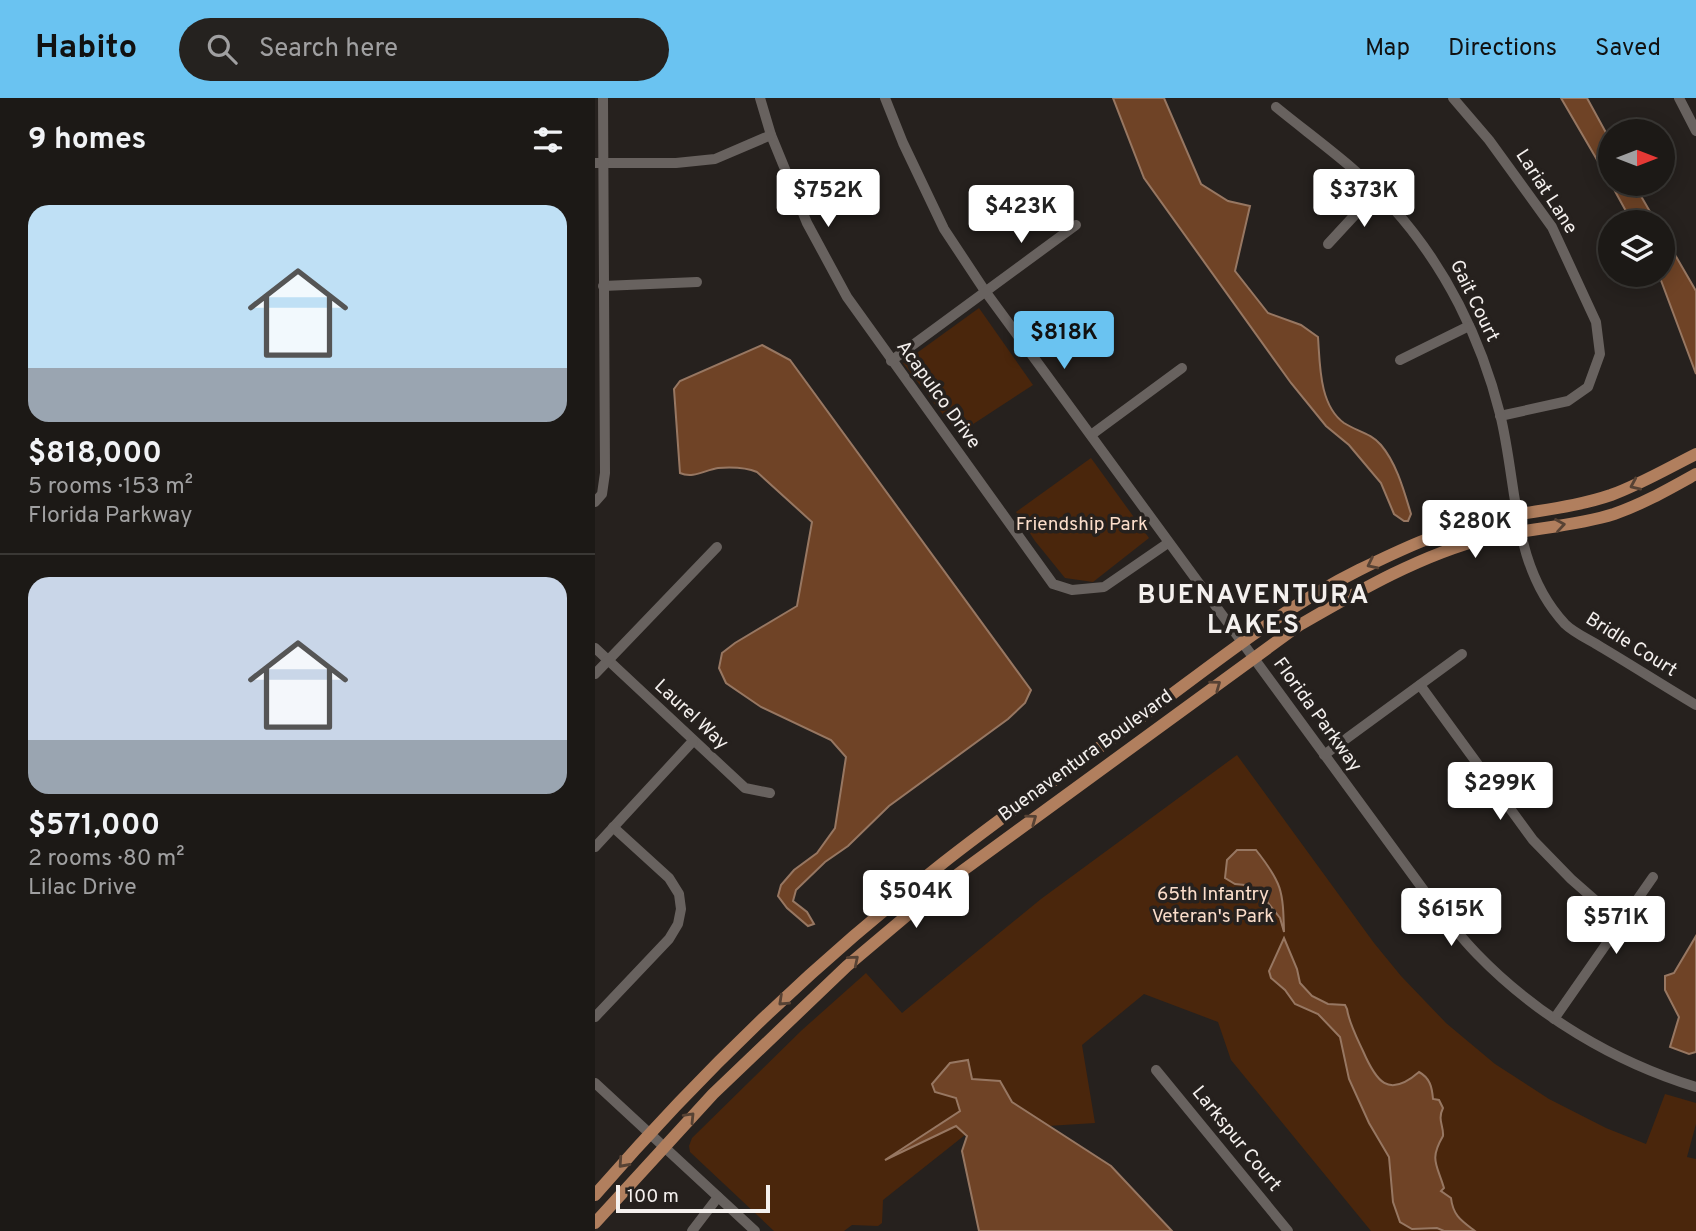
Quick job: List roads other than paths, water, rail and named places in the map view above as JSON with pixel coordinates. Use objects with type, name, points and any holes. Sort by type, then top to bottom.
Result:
[{"type":"main road","name":"Buenaventura Boulevard","points":[[595,1195],[649,1133],[758,1024],[838,951],[941,864],[1291,608],[1412,544],[1449,530],[1608,496],[1637,485],[1696,454]]},
{"type":"main road","name":"Buenaventura Boulevard","points":[[595,1223],[713,1094],[847,966],[943,885],[1298,626],[1416,564],[1486,538],[1613,514],[1647,501],[1696,474]]},
{"type":"street","points":[[595,502],[602,494],[605,473],[599,163],[603,98]]},
{"type":"street","name":"Acapulco Drive","points":[[760,98],[771,135],[807,223],[847,297],[1053,584],[1072,590],[1104,587],[1168,543]]},
{"type":"street","name":"Lariat Lane","points":[[1453,98],[1489,139],[1552,227],[1596,322],[1600,354],[1588,387],[1568,401],[1500,416]]},
{"type":"street","points":[[1679,98],[1696,131]]},
{"type":"street","name":"Florida Parkway","points":[[889,99],[944,229],[985,291],[1428,896],[1475,953],[1510,986],[1554,1019],[1611,1053],[1696,1087]]},
{"type":"street","name":"Gait Court","points":[[1276,107],[1392,206],[1435,261],[1469,326],[1489,377],[1500,416],[1519,532]]},
{"type":"street","points":[[599,163],[676,163],[715,159],[771,135]]},
{"type":"street","points":[[1328,243],[1376,192]]},
{"type":"street","points":[[891,361],[1076,225]]},
{"type":"street","points":[[603,286],[697,282]]},
{"type":"street","points":[[1400,360],[1469,326]]},
{"type":"street","points":[[1091,435],[1182,368]]},
{"type":"street","name":"Bridle Court","points":[[1519,532],[1539,589],[1566,625],[1696,705]]},
{"type":"street","points":[[595,674],[717,547]]},
{"type":"street","name":"Laurel Way","points":[[595,648],[745,788],[770,793]]},
{"type":"street","points":[[1324,755],[1462,654]]},
{"type":"street","points":[[1420,685],[1533,840],[1571,879],[1620,922]]},
{"type":"street","points":[[595,847],[693,741]]},
{"type":"street","points":[[595,1017],[669,939],[678,924],[681,909],[679,894],[669,878],[613,827]]},
{"type":"street","points":[[1554,1019],[1653,877]]},
{"type":"street","name":"Larkspur Court","points":[[1156,1070],[1288,1231]]},
{"type":"street","points":[[595,1083],[755,1231]]},
{"type":"street","points":[[692,1231],[718,1197]]},
{"type":"district","name":"BUENAVENTURA LAKES","points":[[1254,611]]},
{"type":"park label","name":"Friendship Park","points":[[1082,525]]},
{"type":"park label","name":"65th Infantry Veteran's Park","points":[[1213,906]]}]
